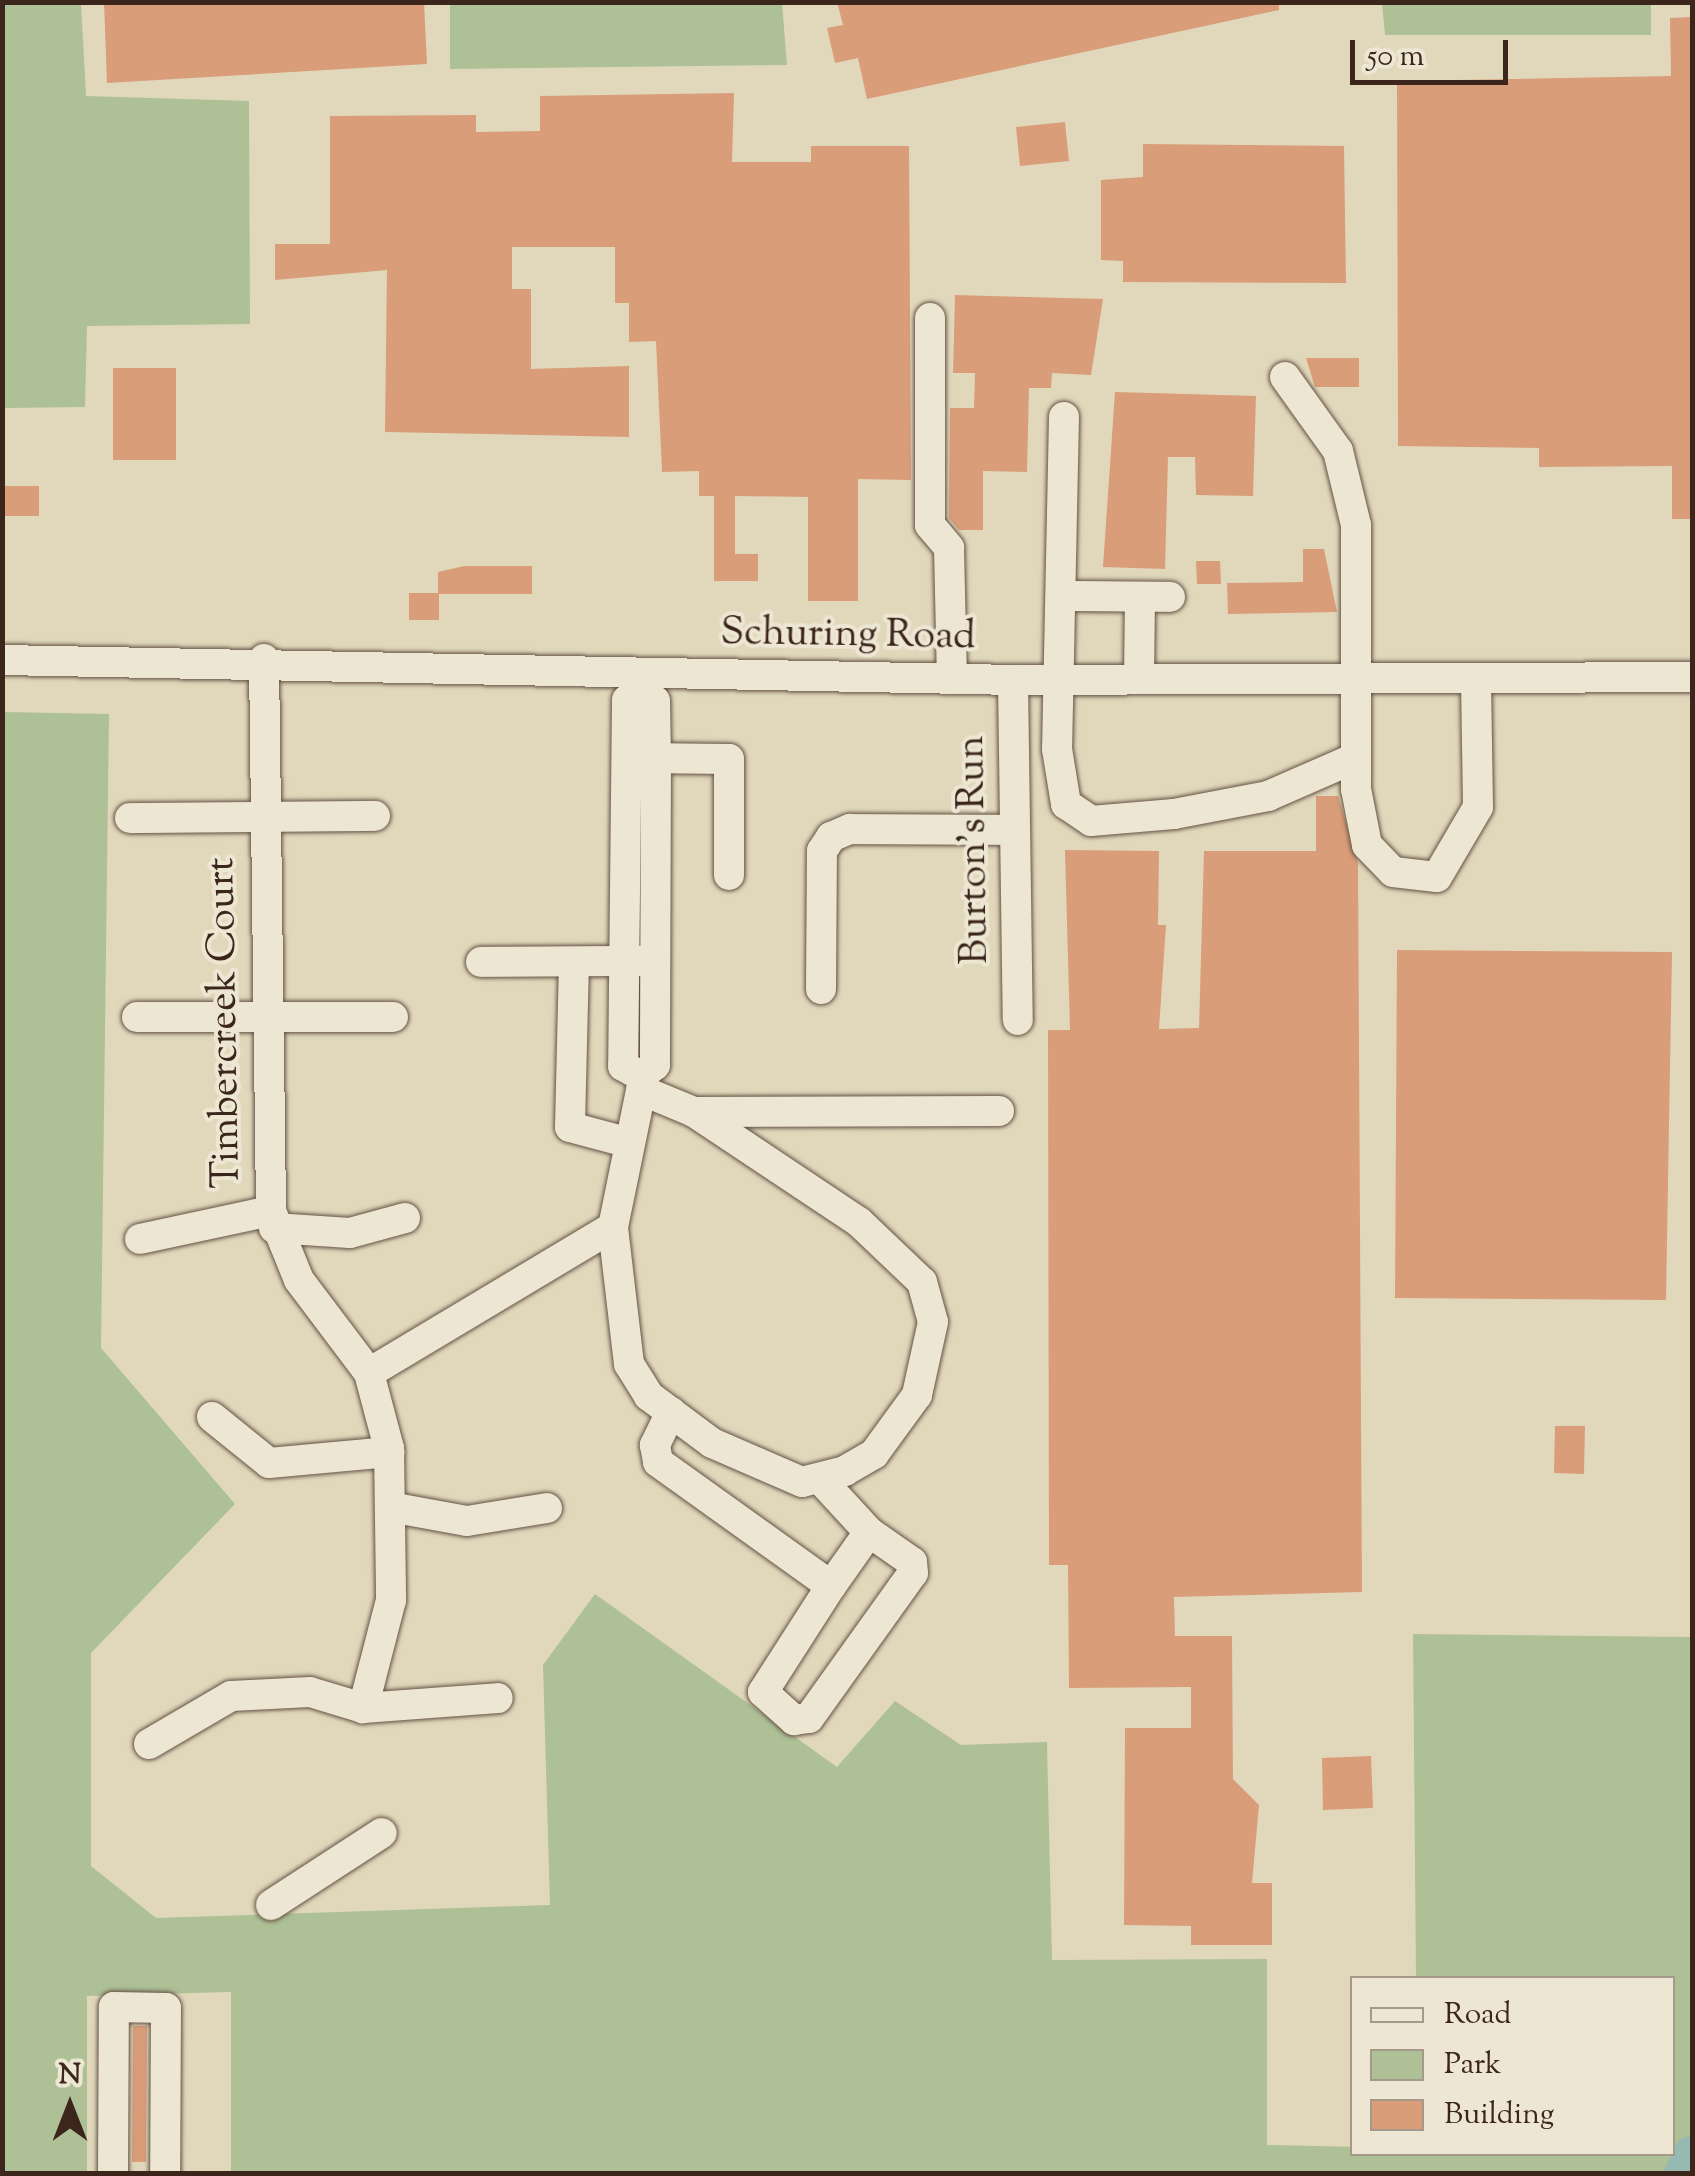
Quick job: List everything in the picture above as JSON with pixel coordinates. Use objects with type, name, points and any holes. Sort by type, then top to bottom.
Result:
[{"type":"street","points":[[930,318],[930,525],[949,548],[952,678]]},
{"type":"street","points":[[1285,377],[1338,452],[1356,526],[1355,758],[1367,845],[1393,872],[1437,878],[1478,807],[1476,678]]},
{"type":"street","points":[[1064,417],[1061,680],[1066,804],[1092,821],[1268,796],[1355,758]]},
{"type":"street","points":[[1062,596],[1155,597],[1139,679]]},
{"type":"street","name":"Schuring Road","points":[[2,660],[264,659],[639,681],[1692,677]]},
{"type":"street","name":"Timbercreek Court","points":[[264,659],[264,1019],[273,1219],[299,1280],[369,1372],[389,1452],[390,1600],[363,1708]]},
{"type":"street","name":"Burton's Run","points":[[1012,680],[1018,1020]]},
{"type":"street","points":[[640,962],[656,758],[655,701],[639,681],[627,700],[626,758],[640,962],[655,1065],[641,1083],[613,1227],[629,1364],[671,1412],[712,1443],[802,1482],[822,1481],[874,1454],[916,1395],[929,1300],[908,1264],[859,1222],[694,1112],[641,1083]]},
{"type":"street","points":[[626,758],[729,758],[729,874]]},
{"type":"street","points":[[130,818],[375,816]]},
{"type":"street","points":[[821,989],[822,850],[831,837],[850,829],[1015,830]]},
{"type":"street","points":[[481,962],[640,962]]},
{"type":"street","points":[[574,962],[570,1127],[630,1142]]},
{"type":"street","points":[[137,1017],[393,1017]]},
{"type":"street","points":[[694,1112],[999,1110]]},
{"type":"street","points":[[140,1238],[273,1219],[350,1232],[405,1218]]},
{"type":"street","points":[[369,1372],[613,1227]]},
{"type":"street","points":[[671,1412],[653,1453],[658,1462],[830,1586]]},
{"type":"street","points":[[212,1417],[269,1463],[389,1452]]},
{"type":"street","points":[[822,1481],[869,1532],[912,1562],[913,1573],[809,1718],[794,1720],[763,1692],[869,1532]]},
{"type":"street","points":[[390,1507],[467,1521],[547,1508]]},
{"type":"street","points":[[149,1744],[231,1696],[310,1692],[363,1708],[498,1698]]},
{"type":"street","points":[[271,1906],[382,1834]]},
{"type":"street","points":[[113,2174],[114,2007],[166,2008],[164,2174]]},
{"type":"green space","points":[[3,2],[81,3],[86,96],[249,101],[250,324],[87,326],[85,407],[3,408]]},
{"type":"green space","points":[[450,3],[782,3],[787,65],[450,69]]},
{"type":"green space","points":[[1382,3],[1651,3],[1651,35],[1385,35]]},
{"type":"green space","points":[[3,712],[109,714],[101,1348],[235,1504],[91,1653],[91,1866],[156,1918],[550,1905],[543,1665],[595,1594],[837,1767],[895,1701],[961,1745],[1047,1742],[1052,1960],[1267,1959],[1267,2145],[1350,2147],[1350,2156],[1675,2156],[1675,1976],[1416,1976],[1413,1634],[1692,1637],[1692,2173],[231,2173],[231,1992],[87,1996],[87,2173],[3,2173]]},
{"type":"building","points":[[104,2],[424,2],[427,64],[107,83]]},
{"type":"building","points":[[837,2],[1279,2],[1279,10],[867,99],[858,58],[835,63],[827,28],[843,25]]},
{"type":"building","points":[[1692,17],[1692,519],[1672,519],[1672,466],[1539,467],[1539,448],[1398,446],[1397,81],[1671,76],[1670,18]]},
{"type":"building","points":[[734,93],[732,162],[811,162],[811,146],[909,146],[911,480],[858,479],[858,601],[808,601],[808,497],[735,496],[735,554],[758,554],[758,581],[714,581],[714,496],[699,496],[699,471],[662,472],[656,341],[629,342],[629,303],[615,303],[615,247],[512,247],[512,289],[531,289],[531,369],[629,366],[629,437],[385,432],[387,270],[275,280],[275,244],[330,244],[330,116],[476,115],[476,132],[540,131],[540,96]]},
{"type":"building","points":[[1065,122],[1069,161],[1020,166],[1016,127]]},
{"type":"building","points":[[1143,144],[1344,146],[1346,283],[1123,282],[1123,261],[1101,260],[1101,180],[1143,177]]},
{"type":"building","points":[[955,295],[1103,299],[1091,375],[1052,373],[1051,388],[1029,388],[1027,472],[983,471],[983,530],[959,530],[949,518],[950,408],[974,408],[975,373],[953,373]]},
{"type":"building","points":[[1306,358],[1359,358],[1359,387],[1315,387]]},
{"type":"building","points":[[113,368],[176,368],[176,460],[113,460]]},
{"type":"building","points":[[1115,392],[1256,396],[1253,496],[1196,495],[1195,457],[1168,457],[1165,569],[1103,567]]},
{"type":"building","points":[[2,486],[39,486],[39,516],[2,516]]},
{"type":"building","points":[[1303,549],[1324,549],[1337,612],[1228,614],[1227,583],[1303,582]]},
{"type":"building","points":[[1196,561],[1220,561],[1221,584],[1197,584]]},
{"type":"building","points":[[464,566],[532,566],[532,594],[439,594],[439,620],[409,620],[409,593],[438,593],[438,572]]},
{"type":"building","points":[[1316,796],[1338,796],[1358,863],[1362,1592],[1174,1597],[1175,1636],[1232,1636],[1233,1779],[1259,1805],[1252,1883],[1272,1883],[1272,1945],[1191,1945],[1191,1926],[1124,1925],[1125,1728],[1191,1728],[1191,1687],[1069,1688],[1068,1565],[1049,1565],[1048,1030],[1070,1030],[1065,850],[1159,851],[1158,925],[1166,925],[1159,1029],[1199,1028],[1204,851],[1316,851]]},
{"type":"building","points":[[1397,950],[1672,952],[1666,1300],[1395,1298]]},
{"type":"building","points":[[1555,1426],[1585,1426],[1584,1474],[1554,1473]]},
{"type":"building","points":[[1371,1756],[1373,1808],[1323,1810],[1322,1758]]},
{"type":"building","points":[[133,2026],[147,2026],[146,2162],[132,2162]]},
{"type":"waterway","points":[[1683,2174],[1692,2155]]}]
